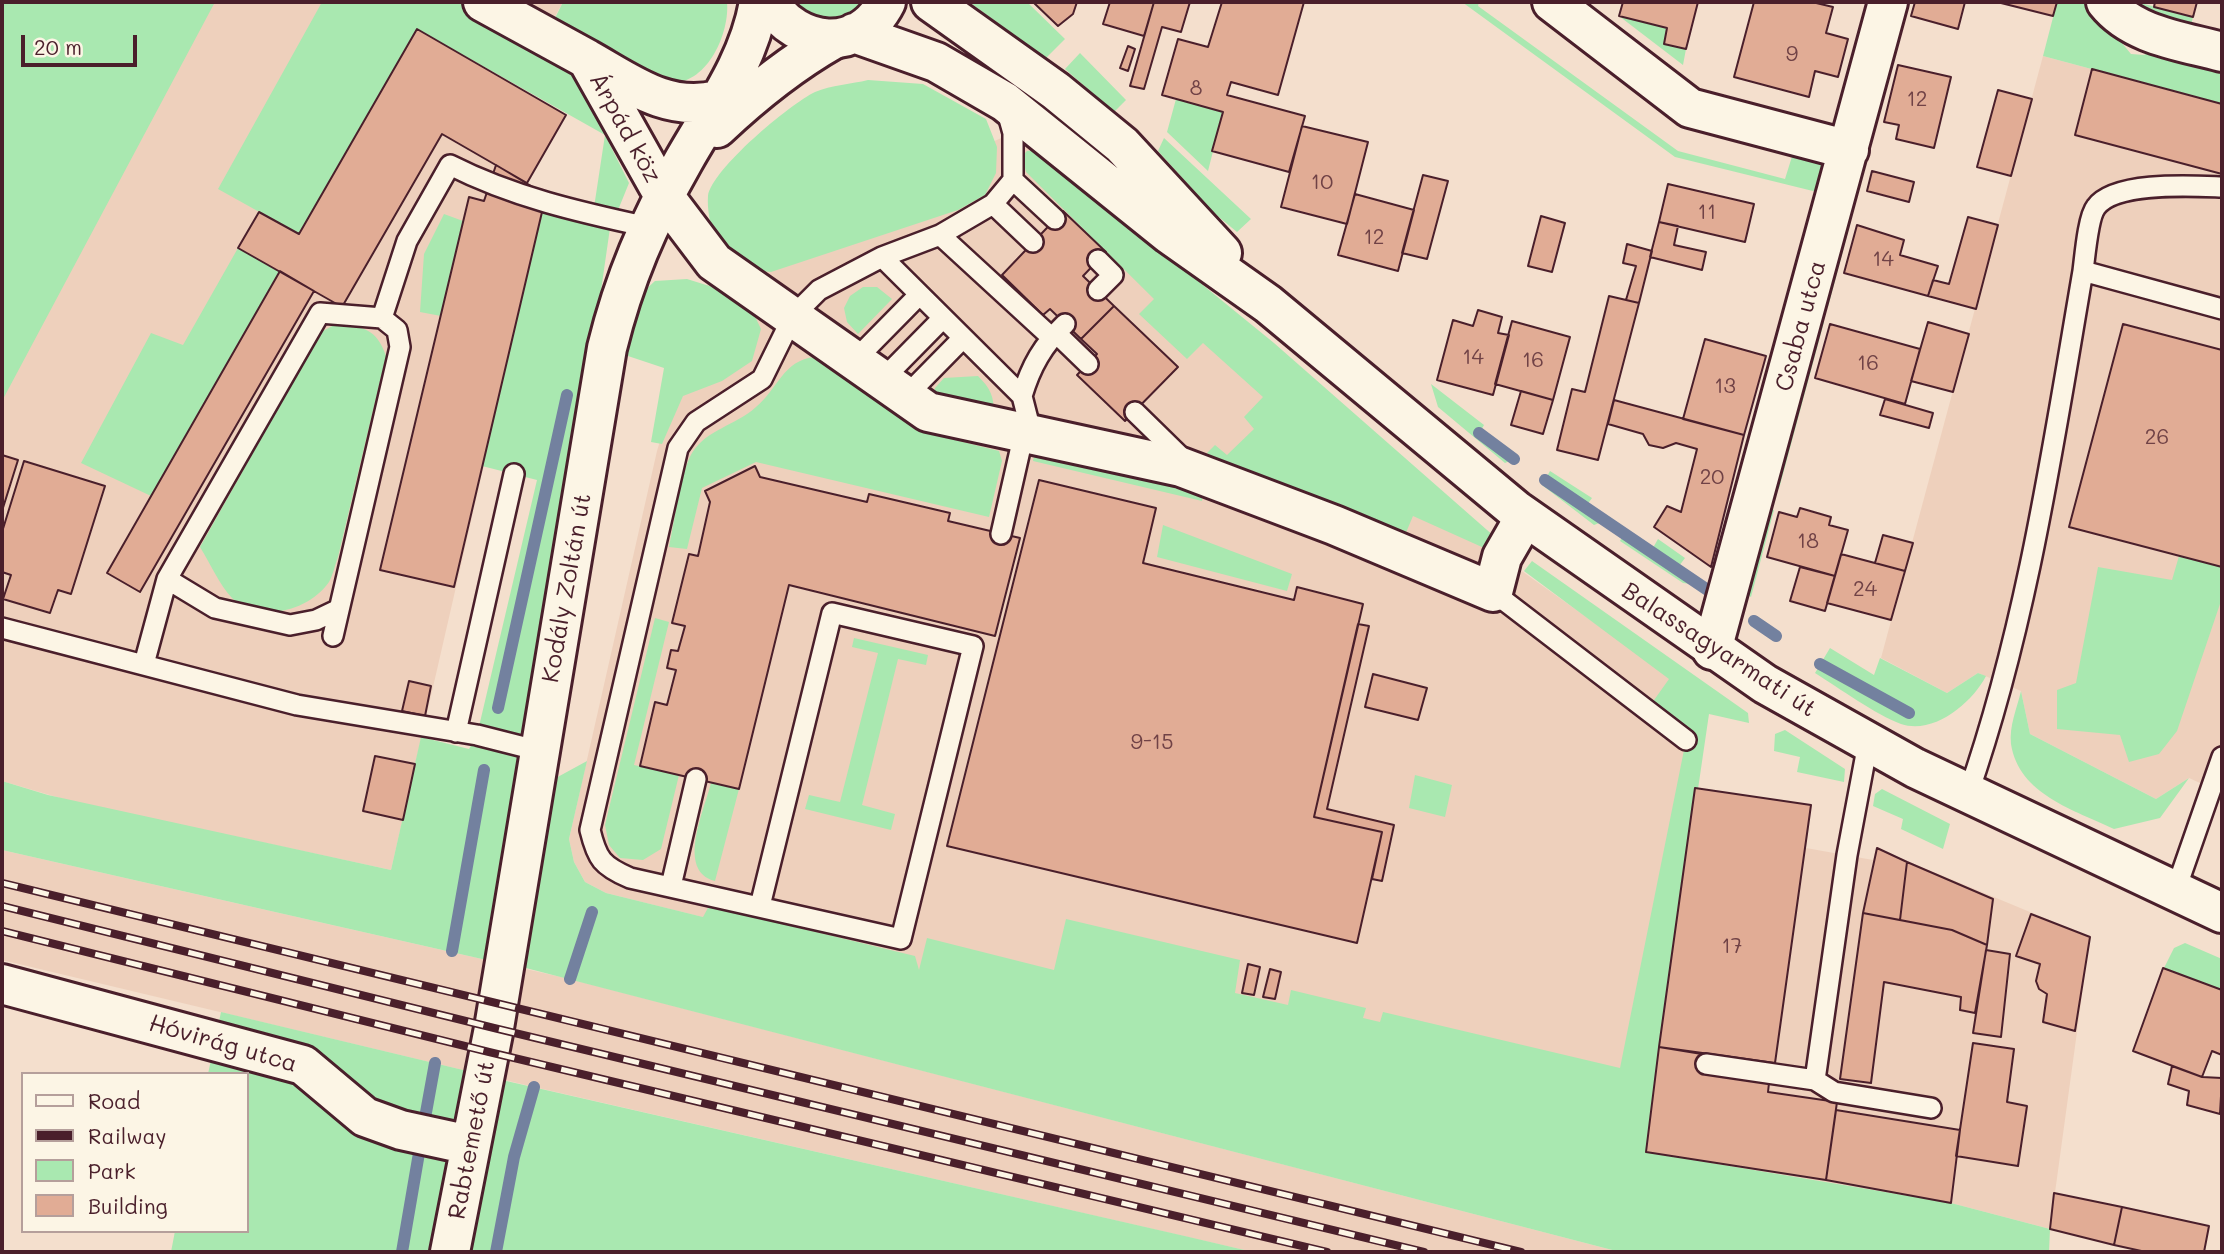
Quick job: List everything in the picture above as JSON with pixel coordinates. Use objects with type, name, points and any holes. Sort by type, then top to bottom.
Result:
[{"type":"street","name":"Árpád köz","points":[[483,2],[658,98],[695,106],[719,100]]},
{"type":"street","name":"Kodály Zoltán út","points":[[494,1028],[607,348],[622,293],[656,212],[744,56],[759,2]]},
{"type":"street","points":[[769,2],[778,17],[794,30],[813,38],[844,36],[936,62],[1005,102],[1169,234],[1268,304]]},
{"type":"street","name":"Kodály Zoltán út","points":[[683,161],[751,95],[792,64],[870,24],[886,2]]},
{"type":"street","points":[[931,2],[1056,91],[1122,145],[1268,304]]},
{"type":"street","points":[[1552,2],[1690,108],[1849,150]]},
{"type":"street","name":"Csaba utca","points":[[1712,650],[1888,2]]},
{"type":"street","points":[[2106,2],[2116,15],[2137,28],[2222,52]]},
{"type":"street","name":"Árpád köz","points":[[587,59],[656,212],[714,262],[928,412],[1028,434],[1180,461],[1493,592]]},
{"type":"street","name":"Balassagyarmati út","points":[[1268,304],[1525,517],[1712,650],[1765,684],[1868,743],[1968,794],[2222,914]]},
{"type":"street","points":[[1493,592],[1502,556],[1525,517]]},
{"type":"street","name":"Hóvirág utca","points":[[2,984],[303,1065],[365,1117],[401,1130],[470,1145]]},
{"type":"street","name":"Rabtemető út","points":[[450,1252],[494,1028]]},
{"type":"lane","points":[[760,905],[832,613],[973,646],[901,939],[760,905],[630,878],[607,868],[595,850],[590,830],[678,447],[695,422],[762,379],[793,316],[819,290],[882,257],[940,235],[993,204],[1013,180],[1013,133],[1005,102]]},
{"type":"lane","points":[[383,318],[407,241],[450,165],[489,185],[544,203],[656,212]]},
{"type":"lane","points":[[1013,180],[1055,219]]},
{"type":"lane","points":[[1968,794],[1989,734],[2040,523],[2094,209],[2103,199],[2132,190],[2222,187]]},
{"type":"lane","points":[[993,204],[1033,242]]},
{"type":"lane","points":[[940,235],[1057,331],[1088,364]]},
{"type":"lane","points":[[882,257],[1022,396]]},
{"type":"lane","points":[[1098,260],[1114,275],[1098,290]]},
{"type":"lane","points":[[2083,271],[2222,309]]},
{"type":"lane","points":[[882,378],[919,295]]},
{"type":"lane","points":[[144,664],[167,579],[320,313],[383,318],[397,330],[400,347],[333,635]]},
{"type":"lane","points":[[882,378],[943,318]]},
{"type":"lane","points":[[1001,534],[1028,434],[1022,396],[1031,367],[1057,331]]},
{"type":"lane","points":[[882,378],[963,338]]},
{"type":"lane","points":[[1135,412],[1180,461]]},
{"type":"lane","points":[[456,732],[514,474]]},
{"type":"lane","points":[[167,579],[215,608],[290,625],[316,620],[339,609]]},
{"type":"lane","points":[[1493,592],[1686,740]]},
{"type":"lane","points":[[2,628],[297,705],[456,732],[540,751]]},
{"type":"lane","points":[[1815,1080],[1847,855],[1868,743]]},
{"type":"lane","points":[[2175,892],[2222,757]]},
{"type":"lane","points":[[671,886],[696,779]]},
{"type":"lane","points":[[1706,1064],[1815,1080],[1834,1093],[1931,1108]]},
{"type":"shaded area","points":[[2,2],[423,2],[453,50],[566,115],[527,182],[546,195],[391,870],[70,801],[2,781]]},
{"type":"shaded area","points":[[481,2],[563,2],[544,36]]},
{"type":"shaded area","points":[[2043,56],[2222,104],[2222,793],[2189,778],[2156,799],[2030,734],[2021,691],[1978,673],[1947,693],[1881,658]]},
{"type":"shaded area","points":[[1013,133],[1502,557],[1699,697],[1633,1149],[606,893],[585,882],[574,862],[569,839],[657,451],[714,262]]},
{"type":"shaded area","points":[[1695,788],[1811,805],[1806,848],[1873,860],[1876,848],[2090,937],[2050,1229],[1951,1203],[1646,1152]]},
{"type":"shaded area","points":[[2,850],[570,979],[1620,1252],[1253,1252],[534,1087],[2,960]]},
{"type":"green space","points":[[2,2],[215,2],[2,401]]},
{"type":"green space","points":[[322,2],[483,2],[587,59],[605,135],[417,29],[299,234],[218,189]]},
{"type":"green space","points":[[563,2],[727,2],[727,15],[719,44],[703,68],[680,82],[666,82],[555,18]]},
{"type":"green space","points":[[790,2],[863,2],[844,16],[827,20],[809,15]]},
{"type":"green space","points":[[969,2],[1027,2],[1065,39],[1046,58]]},
{"type":"green space","points":[[1462,2],[1479,2],[1478,6],[1678,151],[1785,179],[1794,150],[1822,161],[1826,170],[1821,193],[1675,157]]},
{"type":"green space","points":[[2057,2],[2088,2],[2131,54],[2144,55],[2155,49],[2222,74],[2222,104],[2043,56]]},
{"type":"green space","points":[[2120,2],[2137,2],[2193,17],[2190,30]]},
{"type":"green space","points":[[1619,16],[1667,28],[1664,44],[1686,49],[1683,65]]},
{"type":"green space","points":[[1080,53],[1126,100],[1114,112],[1065,69]]},
{"type":"green space","points":[[868,80],[923,84],[986,119],[997,147],[996,173],[985,195],[958,210],[771,272],[752,269],[738,263],[722,246],[712,228],[708,196],[713,184],[737,154],[803,99],[821,90]]},
{"type":"green space","points":[[1176,99],[1223,112],[1208,171],[1167,132]]},
{"type":"green space","points":[[605,135],[629,183],[614,220],[593,214]]},
{"type":"green space","points":[[1164,138],[1251,219],[1237,232],[1214,213],[1158,151]]},
{"type":"green space","points":[[1037,150],[1274,343],[1495,537],[1493,552],[1413,516],[1402,542],[1223,469],[1207,453],[1215,445],[1227,455],[1254,429],[1244,417],[1263,397],[1203,343],[1187,359],[1139,314],[1154,299],[1026,172],[1022,156],[1027,151]]},
{"type":"green space","points":[[542,213],[610,228],[504,964],[2,850],[2,781],[48,795],[391,870],[421,737],[469,749],[477,735],[537,480],[482,466]]},
{"type":"green space","points":[[444,214],[463,221],[441,316],[420,312],[424,254]]},
{"type":"green space","points":[[1844,220],[1851,221],[1828,307],[1820,305]]},
{"type":"green space","points":[[238,248],[280,271],[151,496],[81,463],[151,333],[183,345]]},
{"type":"green space","points":[[687,279],[719,289],[749,304],[761,329],[752,361],[722,381],[683,396],[662,444],[651,442],[664,368],[622,354],[633,301],[655,281]]},
{"type":"green space","points":[[863,287],[877,287],[892,299],[858,334],[847,322],[844,308],[850,296]]},
{"type":"green space","points":[[1816,319],[1824,322],[1779,489],[1771,486]]},
{"type":"green space","points":[[336,324],[368,331],[378,340],[386,356],[338,557],[329,582],[309,600],[283,611],[256,611],[232,598],[200,547],[321,332]]},
{"type":"green space","points":[[815,357],[923,432],[999,451],[1002,461],[989,517],[756,462],[702,488],[687,549],[669,547],[684,472],[698,445],[756,407],[788,369],[804,359]]},
{"type":"green space","points":[[978,376],[991,393],[993,414],[932,398],[935,388],[944,378]]},
{"type":"green space","points":[[1431,384],[1484,425],[1479,434],[1514,459],[1505,463],[1438,407]]},
{"type":"green space","points":[[1035,452],[1203,490],[1202,501],[1033,461]]},
{"type":"green space","points":[[1550,471],[1592,498],[1584,509],[1602,522],[1594,525],[1542,485]]},
{"type":"green space","points":[[1766,508],[1774,510],[1751,597],[1743,592]]},
{"type":"green space","points":[[1163,525],[1292,574],[1287,591],[1157,557]]},
{"type":"green space","points":[[1623,535],[1650,553],[1658,539],[1685,558],[1676,570],[1699,585],[1683,583],[1620,541]]},
{"type":"green space","points":[[2179,556],[2222,567],[2222,598],[2177,731],[2159,754],[2129,762],[2120,735],[2057,729],[2057,690],[2076,683],[2098,567],[2172,580]]},
{"type":"green space","points":[[1532,561],[1748,713],[1749,723],[1709,714],[1698,789],[1695,789],[1646,1152],[1951,1203],[2050,1229],[2049,1252],[1620,1252],[522,967],[554,779],[587,761],[569,839],[574,862],[585,882],[606,893],[703,917],[709,906],[915,956],[919,970],[927,938],[1054,970],[1066,919],[1240,960],[1235,993],[1288,1005],[1291,990],[1366,1008],[1363,1018],[1380,1022],[1383,1012],[1620,1068],[1686,740],[1647,710],[1669,679],[1524,571]]},
{"type":"green space","points":[[655,618],[669,622],[634,765],[679,775],[661,849],[643,860],[620,858],[609,845],[605,825]]},
{"type":"green space","points":[[854,638],[928,655],[926,665],[898,659],[862,805],[895,814],[891,830],[805,809],[809,795],[840,802],[878,653],[852,647]]},
{"type":"green space","points":[[1830,648],[1874,675],[1880,658],[1947,693],[1978,673],[1986,676],[1962,706],[1939,721],[1914,726],[1901,724],[1869,708],[1815,673]]},
{"type":"green space","points":[[2021,691],[2030,734],[2156,799],[2189,778],[2160,818],[2114,829],[2066,807],[2037,788],[2016,762],[2011,731]]},
{"type":"green space","points":[[1785,730],[1845,769],[1844,782],[1797,772],[1800,757],[1774,751],[1775,734]]},
{"type":"green space","points":[[1415,775],[1452,785],[1445,817],[1409,808]]},
{"type":"green space","points":[[711,783],[739,789],[715,881],[703,875],[697,865],[695,853],[699,824]]},
{"type":"green space","points":[[1882,789],[1950,824],[1943,849],[1901,829],[1903,819],[1873,806],[1875,794]]},
{"type":"green space","points":[[2185,943],[2222,959],[2222,990],[2164,968],[2174,948]]},
{"type":"green space","points":[[221,1012],[484,1075],[450,1252],[171,1252],[175,1233],[248,1233],[248,1072],[208,1072]]},
{"type":"green space","points":[[502,1080],[1189,1237],[1253,1252],[466,1252]]},
{"type":"building","points":[[1033,2],[1077,2],[1073,14],[1058,26]]},
{"type":"building","points":[[1110,2],[1154,2],[1144,36],[1103,24]]},
{"type":"building","points":[[1154,2],[1190,2],[1181,32],[1162,27],[1144,89],[1130,86]]},
{"type":"building","points":[[1222,2],[1304,2],[1278,95],[1231,82],[1227,95],[1305,116],[1289,172],[1212,151],[1223,112],[1162,95],[1178,39],[1208,47]]},
{"type":"building","points":[[1623,2],[1698,2],[1686,49],[1664,44],[1667,28],[1619,16]]},
{"type":"building","points":[[1754,2],[1812,2],[1833,7],[1826,33],[1848,39],[1838,77],[1815,71],[1809,97],[1734,77]]},
{"type":"building","points":[[1915,2],[1965,2],[1958,29],[1911,16]]},
{"type":"building","points":[[1997,2],[2057,2],[2053,16]]},
{"type":"building","points":[[2155,2],[2197,2],[2193,17],[2154,7]]},
{"type":"building","points":[[417,29],[566,115],[527,183],[442,134],[342,307],[238,248],[259,212],[299,234]]},
{"type":"building","points":[[1128,46],[1135,49],[1128,71],[1120,68]]},
{"type":"building","points":[[1898,65],[1951,77],[1934,148],[1896,139],[1899,125],[1884,122]]},
{"type":"building","points":[[2092,69],[2222,104],[2222,174],[2075,135]]},
{"type":"building","points":[[1998,90],[2032,99],[2011,176],[1977,167]]},
{"type":"building","points":[[1302,126],[1368,142],[1347,224],[1281,207]]},
{"type":"building","points":[[496,165],[546,195],[454,587],[380,570],[469,197],[484,201]]},
{"type":"building","points":[[1872,171],[1914,182],[1909,202],[1867,191]]},
{"type":"building","points":[[1423,175],[1448,181],[1427,259],[1402,253]]},
{"type":"building","points":[[1668,184],[1754,204],[1745,242],[1659,222]]},
{"type":"building","points":[[1355,194],[1414,210],[1398,271],[1338,255]]},
{"type":"building","points":[[1063,211],[1106,252],[1083,276],[1114,306],[1081,339],[1050,309],[1043,315],[1002,275]]},
{"type":"building","points":[[1541,216],[1565,223],[1552,272],[1528,266]]},
{"type":"building","points":[[1968,217],[1998,225],[1976,309],[1928,296],[1933,280],[1949,284]]},
{"type":"building","points":[[1659,222],[1678,226],[1674,245],[1706,252],[1702,270],[1650,257]]},
{"type":"building","points":[[1857,225],[1904,240],[1900,255],[1938,266],[1928,296],[1844,273]]},
{"type":"building","points":[[1627,244],[1652,251],[1639,303],[1626,300],[1636,266],[1623,263]]},
{"type":"building","points":[[280,271],[314,291],[140,592],[107,573]]},
{"type":"building","points":[[1609,296],[1639,303],[1598,460],[1557,450],[1572,389],[1585,392]]},
{"type":"building","points":[[1114,306],[1178,367],[1125,421],[1077,375],[1097,354],[1081,339]]},
{"type":"building","points":[[1478,310],[1502,317],[1498,333],[1509,335],[1493,395],[1437,380],[1453,320],[1473,326]]},
{"type":"building","points":[[1512,321],[1570,337],[1553,400],[1495,384]]},
{"type":"building","points":[[1928,322],[1969,334],[1953,392],[1911,381]]},
{"type":"building","points":[[1830,324],[1920,349],[1905,404],[1815,378]]},
{"type":"building","points":[[2123,324],[2222,350],[2222,567],[2069,527]]},
{"type":"building","points":[[1705,339],[1766,356],[1744,435],[1683,419]]},
{"type":"building","points":[[1521,391],[1553,400],[1543,434],[1511,425]]},
{"type":"building","points":[[1885,399],[1933,413],[1929,428],[1880,415]]},
{"type":"building","points":[[1614,400],[1744,435],[1711,567],[1654,527],[1667,506],[1681,512],[1697,449],[1676,443],[1663,448],[1649,445],[1643,434],[1608,424]]},
{"type":"building","points":[[2,455],[18,460],[2,511]]},
{"type":"building","points":[[24,461],[105,486],[71,594],[58,590],[50,613],[3,599],[11,575],[2,572],[2,532]]},
{"type":"building","points":[[755,466],[760,477],[867,502],[869,494],[950,513],[948,521],[1020,538],[995,636],[789,585],[739,789],[640,766],[655,702],[667,705],[676,670],[667,668],[671,650],[678,651],[685,626],[672,623],[689,554],[698,556],[710,502],[705,491]]},
{"type":"building","points":[[1039,480],[1156,508],[1143,563],[1294,600],[1297,587],[1363,604],[1314,817],[1382,832],[1357,943],[947,846]]},
{"type":"building","points":[[1800,508],[1831,517],[1829,525],[1848,530],[1835,576],[1767,557],[1779,512],[1797,517]]},
{"type":"building","points":[[1883,535],[1913,543],[1905,571],[1875,563]]},
{"type":"building","points":[[1841,554],[1905,571],[1891,620],[1827,603]]},
{"type":"building","points":[[1800,567],[1835,576],[1825,611],[1790,601]]},
{"type":"building","points":[[1358,624],[1369,626],[1327,809],[1394,825],[1382,881],[1372,879],[1382,832],[1314,817]]},
{"type":"building","points":[[1373,674],[1427,688],[1418,720],[1365,707]]},
{"type":"building","points":[[409,681],[431,686],[425,716],[402,711]]},
{"type":"building","points":[[375,756],[415,764],[403,820],[363,811]]},
{"type":"building","points":[[1695,788],[1811,805],[1775,1063],[1659,1047]]},
{"type":"building","points":[[1877,848],[1907,862],[1900,920],[1863,913]]},
{"type":"building","points":[[1907,862],[1993,899],[1987,945],[1952,930],[1900,920]]},
{"type":"building","points":[[1863,913],[1952,930],[1987,945],[1975,1013],[1960,1010],[1961,997],[1884,982],[1871,1083],[1840,1079]]},
{"type":"building","points":[[2031,914],[2090,937],[2075,1031],[2043,1022],[2047,994],[2039,989],[2036,981],[2040,964],[2016,956]]},
{"type":"building","points":[[1986,950],[2010,954],[2001,1037],[1973,1033]]},
{"type":"building","points":[[1248,964],[1260,967],[1254,995],[1242,993]]},
{"type":"building","points":[[2163,968],[2222,990],[2222,1055],[2212,1051],[2202,1077],[2133,1051]]},
{"type":"building","points":[[1270,969],[1281,972],[1275,999],[1263,997]]},
{"type":"building","points":[[1973,1043],[2014,1049],[2007,1102],[2027,1106],[2018,1166],[1956,1156]]},
{"type":"building","points":[[1659,1047],[1708,1055],[1769,1083],[1768,1092],[1837,1102],[1826,1180],[1646,1152]]},
{"type":"building","points":[[2172,1066],[2202,1077],[2222,1078],[2220,1114],[2187,1105],[2189,1091],[2168,1084]]},
{"type":"building","points":[[1836,1110],[1960,1130],[1951,1203],[1826,1180]]},
{"type":"building","points":[[2054,1193],[2122,1207],[2114,1245],[2050,1229]]},
{"type":"building","points":[[2122,1207],[2209,1226],[2204,1252],[2146,1252],[2114,1245]]},
{"type":"waterway","points":[[498,708],[567,395]]},
{"type":"waterway","points":[[1479,433],[1514,459]]},
{"type":"waterway","points":[[1545,480],[1715,595]]},
{"type":"waterway","points":[[1754,621],[1776,636]]},
{"type":"waterway","points":[[1820,664],[1909,713]]},
{"type":"waterway","points":[[452,951],[484,770]]},
{"type":"waterway","points":[[570,979],[592,912]]},
{"type":"waterway","points":[[425,1118],[435,1063]]},
{"type":"waterway","points":[[496,1252],[514,1157],[534,1087]]},
{"type":"waterway","points":[[402,1252],[419,1153]]},
{"type":"railway","points":[[2,883],[1521,1252]]},
{"type":"railway","points":[[2,906],[494,1028],[1424,1252]]},
{"type":"railway","points":[[2,931],[489,1052],[1327,1252]]}]
